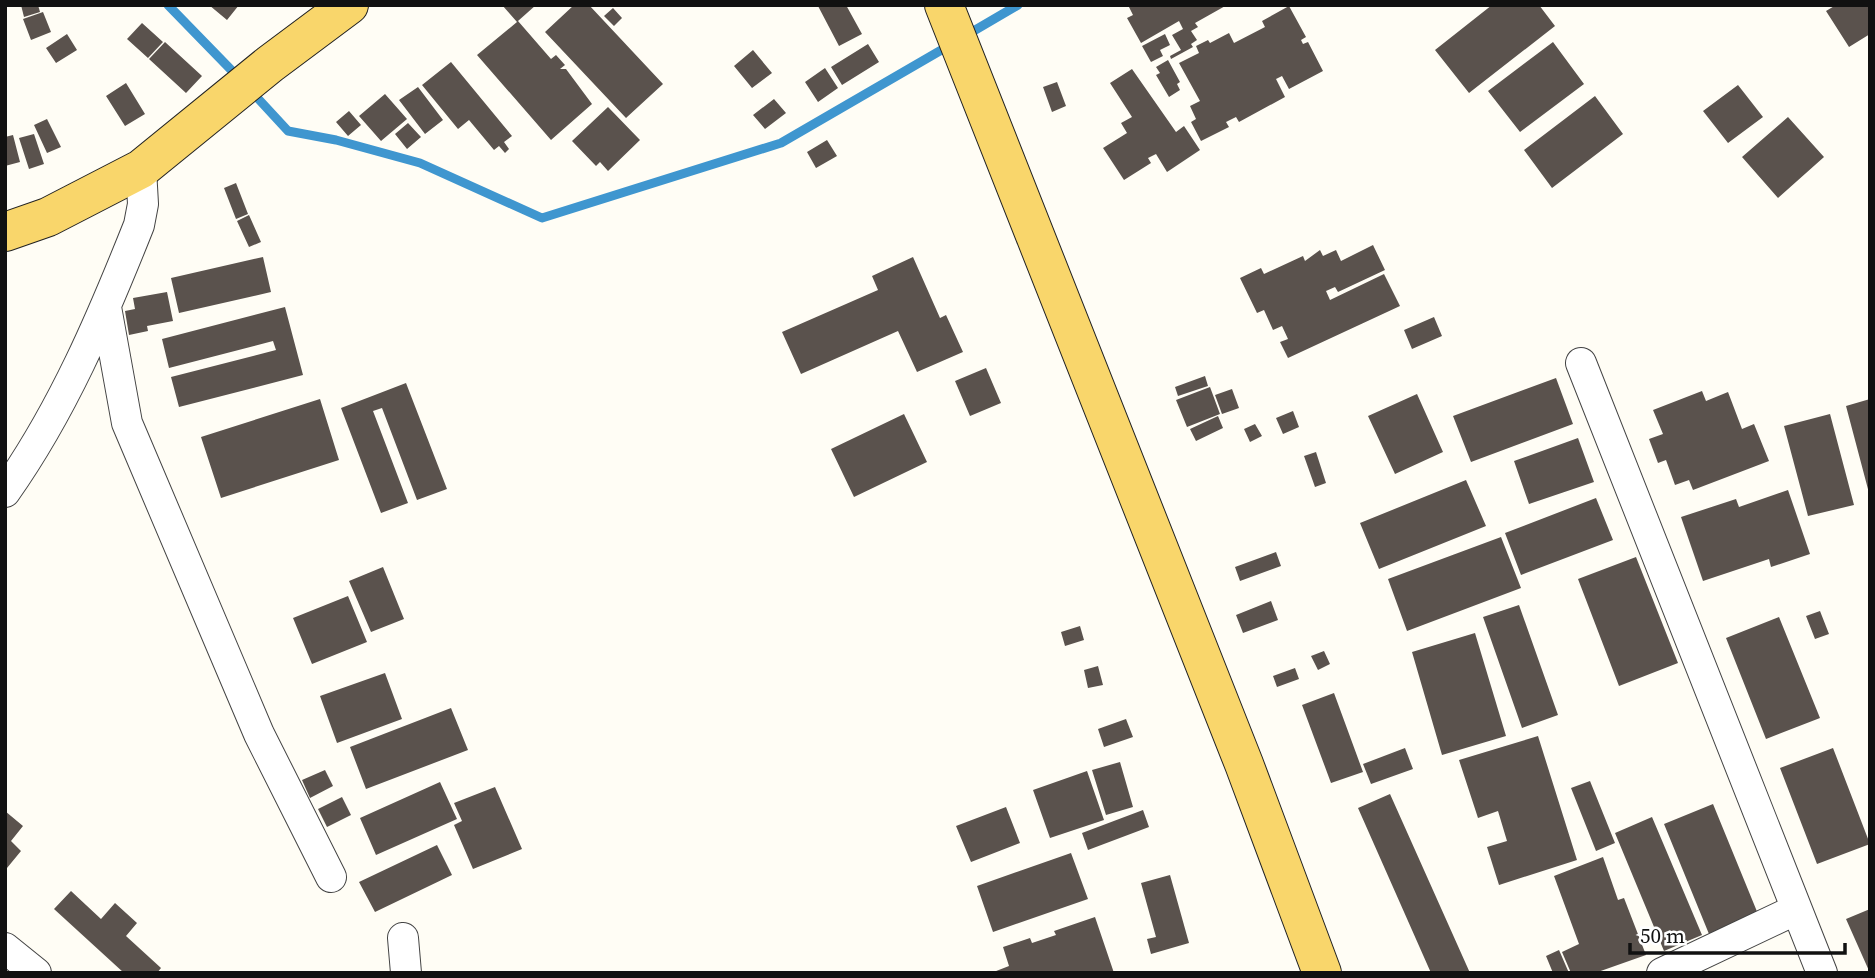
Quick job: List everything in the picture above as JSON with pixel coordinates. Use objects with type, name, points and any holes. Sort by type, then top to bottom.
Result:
[{"type":"main road","points":[[5,232],[48,217],[141,169],[270,64],[349,5]]},
{"type":"main road","points":[[945,7],[1244,764],[1322,973]]},
{"type":"street","points":[[5,492],[24,466],[90,347],[139,225],[143,204],[141,169]]},
{"type":"street","points":[[106,307],[127,423],[259,734],[331,877]]},
{"type":"street","points":[[1581,363],[1822,973]]},
{"type":"street","points":[[1662,973],[1795,910]]},
{"type":"street","points":[[403,938],[406,973]]},
{"type":"street","points":[[5,948],[36,973]]},
{"type":"building","points":[[21,5],[38,5],[40,12],[24,17]]},
{"type":"building","points":[[209,5],[239,5],[227,20]]},
{"type":"building","points":[[502,5],[536,5],[518,21],[551,59],[556,55],[565,65],[560,69],[566,69],[592,104],[551,140],[477,55],[517,22]]},
{"type":"building","points":[[574,5],[589,5],[663,84],[626,118],[545,32]]},
{"type":"building","points":[[846,5],[862,34],[839,46],[818,6]]},
{"type":"building","points":[[1128,5],[1227,5],[1195,23],[1198,27],[1191,31],[1197,40],[1191,44],[1193,47],[1171,59],[1170,56],[1181,50],[1172,35],[1183,29],[1179,21],[1141,43],[1127,18],[1133,15]]},
{"type":"building","points":[[1492,5],[1539,5],[1555,26],[1469,93],[1435,50]]},
{"type":"building","points":[[1836,5],[1870,5],[1870,34],[1849,47],[1826,11]]},
{"type":"building","points":[[1289,6],[1306,37],[1301,40],[1303,44],[1308,42],[1323,71],[1289,89],[1282,76],[1276,79],[1285,97],[1239,122],[1236,117],[1226,122],[1229,127],[1201,141],[1191,122],[1196,119],[1190,106],[1200,101],[1179,63],[1199,53],[1196,46],[1208,40],[1210,43],[1229,33],[1234,43],[1265,27],[1262,21]]},
{"type":"building","points":[[613,8],[622,18],[614,26],[604,16]]},
{"type":"building","points":[[43,12],[51,32],[31,40],[23,19]]},
{"type":"building","points":[[142,23],[163,42],[148,58],[127,39]]},
{"type":"building","points":[[67,34],[77,50],[56,63],[46,48]]},
{"type":"building","points":[[1165,34],[1170,45],[1160,50],[1163,56],[1151,62],[1142,46]]},
{"type":"building","points":[[165,42],[202,76],[186,93],[149,59]]},
{"type":"building","points":[[1553,42],[1584,84],[1520,132],[1488,91]]},
{"type":"building","points":[[868,44],[879,62],[842,85],[831,67]]},
{"type":"building","points":[[753,50],[772,73],[752,88],[734,66]]},
{"type":"building","points":[[1168,60],[1180,82],[1177,84],[1180,90],[1169,97],[1156,75],[1160,73],[1156,67]]},
{"type":"building","points":[[451,62],[512,136],[504,142],[509,149],[505,153],[499,146],[494,150],[469,120],[458,129],[422,85]]},
{"type":"building","points":[[825,68],[838,88],[818,102],[805,82]]},
{"type":"building","points":[[1132,69],[1176,132],[1184,126],[1200,150],[1167,172],[1156,154],[1148,158],[1151,163],[1124,180],[1103,148],[1127,133],[1121,123],[1132,117],[1110,83]]},
{"type":"building","points":[[1057,82],[1066,106],[1052,112],[1043,87]]},
{"type":"building","points":[[126,83],[145,114],[125,126],[106,96]]},
{"type":"building","points":[[1738,85],[1763,117],[1728,143],[1703,111]]},
{"type":"building","points":[[418,87],[443,120],[425,134],[399,100]]},
{"type":"building","points":[[385,94],[407,119],[381,141],[359,116]]},
{"type":"building","points":[[1595,96],[1623,134],[1552,188],[1524,150]]},
{"type":"building","points":[[774,99],[786,113],[765,129],[753,115]]},
{"type":"building","points":[[608,107],[640,140],[608,171],[600,162],[596,166],[572,141]]},
{"type":"building","points":[[349,111],[361,125],[348,136],[336,122]]},
{"type":"building","points":[[1788,117],[1824,157],[1778,198],[1742,157]]},
{"type":"building","points":[[47,119],[61,147],[47,153],[34,125]]},
{"type":"building","points":[[408,123],[421,137],[407,149],[395,134]]},
{"type":"building","points":[[34,134],[44,164],[29,169],[19,138]]},
{"type":"building","points":[[13,135],[20,162],[5,166],[5,137]]},
{"type":"building","points":[[827,140],[837,156],[816,168],[807,152]]},
{"type":"building","points":[[236,183],[248,214],[236,219],[224,188]]},
{"type":"building","points":[[249,215],[261,242],[249,247],[237,221]]},
{"type":"building","points":[[1373,245],[1385,270],[1338,292],[1335,287],[1326,291],[1330,300],[1384,274],[1400,306],[1288,358],[1280,342],[1288,339],[1282,326],[1273,330],[1264,310],[1257,313],[1240,278],[1261,268],[1264,274],[1303,256],[1305,261],[1320,250],[1323,256],[1336,250],[1341,261]]},
{"type":"building","points":[[263,257],[271,292],[179,313],[171,278]]},
{"type":"building","points":[[913,257],[940,318],[946,315],[963,352],[917,372],[898,331],[801,374],[782,332],[878,290],[872,276]]},
{"type":"building","points":[[167,292],[173,321],[147,326],[148,331],[129,335],[125,311],[135,309],[133,298]]},
{"type":"building","points":[[285,307],[303,375],[179,407],[171,377],[276,350],[273,341],[169,368],[162,339]]},
{"type":"building","points":[[1434,317],[1442,336],[1412,349],[1404,330]]},
{"type":"building","points":[[986,368],[1001,403],[970,416],[955,381]]},
{"type":"building","points":[[1205,376],[1208,386],[1178,396],[1175,387]]},
{"type":"building","points":[[1556,378],[1573,424],[1471,462],[1453,416]]},
{"type":"building","points":[[406,383],[447,489],[417,500],[382,408],[373,411],[408,503],[381,513],[341,408]]},
{"type":"building","points":[[1210,387],[1220,414],[1187,427],[1176,400]]},
{"type":"building","points":[[1232,389],[1239,408],[1222,414],[1215,395]]},
{"type":"building","points":[[1702,391],[1706,401],[1728,392],[1742,429],[1754,424],[1769,461],[1693,490],[1689,480],[1675,485],[1666,460],[1658,463],[1649,439],[1663,434],[1653,410]]},
{"type":"building","points":[[1417,394],[1443,452],[1395,474],[1368,416]]},
{"type":"building","points":[[320,399],[339,460],[221,498],[201,437]]},
{"type":"building","points":[[1870,399],[1870,493],[1869,493],[1846,406]]},
{"type":"building","points":[[1293,411],[1299,427],[1283,434],[1276,418]]},
{"type":"building","points":[[904,414],[927,462],[854,497],[831,449]]},
{"type":"building","points":[[1830,414],[1854,505],[1808,516],[1784,426]]},
{"type":"building","points":[[1218,416],[1223,428],[1196,441],[1190,429]]},
{"type":"building","points":[[1255,424],[1262,436],[1250,442],[1244,429]]},
{"type":"building","points":[[1578,438],[1594,482],[1529,504],[1514,461]]},
{"type":"building","points":[[1316,452],[1326,483],[1315,487],[1304,456]]},
{"type":"building","points":[[1466,480],[1486,526],[1379,569],[1360,523]]},
{"type":"building","points":[[1788,490],[1810,554],[1771,567],[1769,559],[1703,581],[1681,517],[1736,499],[1739,507]]},
{"type":"building","points":[[1596,498],[1613,540],[1521,575],[1505,533]]},
{"type":"building","points":[[1501,537],[1521,588],[1407,631],[1388,579]]},
{"type":"building","points":[[1276,552],[1281,566],[1240,581],[1235,567]]},
{"type":"building","points":[[1636,557],[1678,663],[1619,686],[1578,579]]},
{"type":"building","points":[[383,567],[404,619],[371,632],[349,581]]},
{"type":"building","points":[[348,596],[367,642],[312,664],[293,618]]},
{"type":"building","points":[[1271,601],[1278,620],[1243,633],[1236,615]]},
{"type":"building","points":[[1519,605],[1558,715],[1522,728],[1483,617]]},
{"type":"building","points":[[1820,611],[1829,634],[1815,639],[1806,616]]},
{"type":"building","points":[[1779,617],[1820,718],[1766,739],[1726,638]]},
{"type":"building","points":[[1080,626],[1084,640],[1065,646],[1061,632]]},
{"type":"building","points":[[1475,633],[1506,736],[1442,755],[1412,652]]},
{"type":"building","points":[[1324,651],[1330,664],[1318,670],[1311,656]]},
{"type":"building","points":[[1098,666],[1103,685],[1088,688],[1084,670]]},
{"type":"building","points":[[1295,668],[1299,679],[1277,687],[1273,676]]},
{"type":"building","points":[[385,673],[402,719],[337,743],[320,696]]},
{"type":"building","points":[[1334,693],[1363,772],[1331,783],[1302,705]]},
{"type":"building","points":[[451,708],[468,750],[366,789],[350,747]]},
{"type":"building","points":[[1126,719],[1133,737],[1104,747],[1098,729]]},
{"type":"building","points":[[1538,736],[1577,860],[1499,885],[1487,847],[1507,841],[1498,811],[1478,818],[1459,760]]},
{"type":"building","points":[[1405,748],[1413,769],[1371,784],[1363,764]]},
{"type":"building","points":[[1833,748],[1870,844],[1817,864],[1780,768]]},
{"type":"building","points":[[1120,762],[1133,807],[1106,815],[1092,770]]},
{"type":"building","points":[[325,770],[333,786],[310,798],[302,780]]},
{"type":"building","points":[[1087,771],[1104,820],[1050,838],[1033,790]]},
{"type":"building","points":[[1590,781],[1615,843],[1596,851],[1571,788]]},
{"type":"building","points":[[440,782],[457,819],[376,855],[360,818]]},
{"type":"building","points":[[495,787],[522,849],[473,869],[454,825],[462,821],[454,803]]},
{"type":"building","points":[[1390,794],[1470,973],[1431,973],[1358,808]]},
{"type":"building","points":[[342,797],[351,815],[327,827],[318,809]]},
{"type":"building","points":[[1713,804],[1758,914],[1709,934],[1664,824]]},
{"type":"building","points":[[1006,807],[1020,843],[971,862],[956,826]]},
{"type":"building","points":[[1143,810],[1149,827],[1088,850],[1082,833]]},
{"type":"building","points":[[5,811],[23,826],[11,841],[21,851],[7,868]]},
{"type":"building","points":[[1652,817],[1702,935],[1664,951],[1615,833]]},
{"type":"building","points":[[437,845],[452,875],[375,912],[359,882]]},
{"type":"building","points":[[1071,853],[1088,899],[993,932],[977,886]]},
{"type":"building","points":[[1603,857],[1618,900],[1624,898],[1646,955],[1595,973],[1571,973],[1562,952],[1579,944],[1554,876]]},
{"type":"building","points":[[1170,875],[1189,943],[1151,954],[1147,939],[1156,937],[1141,883]]},
{"type":"building","points":[[71,891],[101,919],[115,903],[137,923],[126,936],[161,968],[157,973],[124,973],[54,909]]},
{"type":"building","points":[[1870,909],[1870,973],[1846,919]]},
{"type":"building","points":[[1095,917],[1114,973],[991,973],[1009,966],[1003,947],[1030,938],[1032,943],[1056,935],[1054,931]]},
{"type":"building","points":[[1559,950],[1569,973],[1553,973],[1546,956]]},
{"type":"waterway","points":[[168,5],[240,79]]},
{"type":"waterway","points":[[965,36],[1018,5]]},
{"type":"waterway","points":[[251,91],[288,131],[336,140],[420,163],[542,218],[781,143],[950,45]]}]
